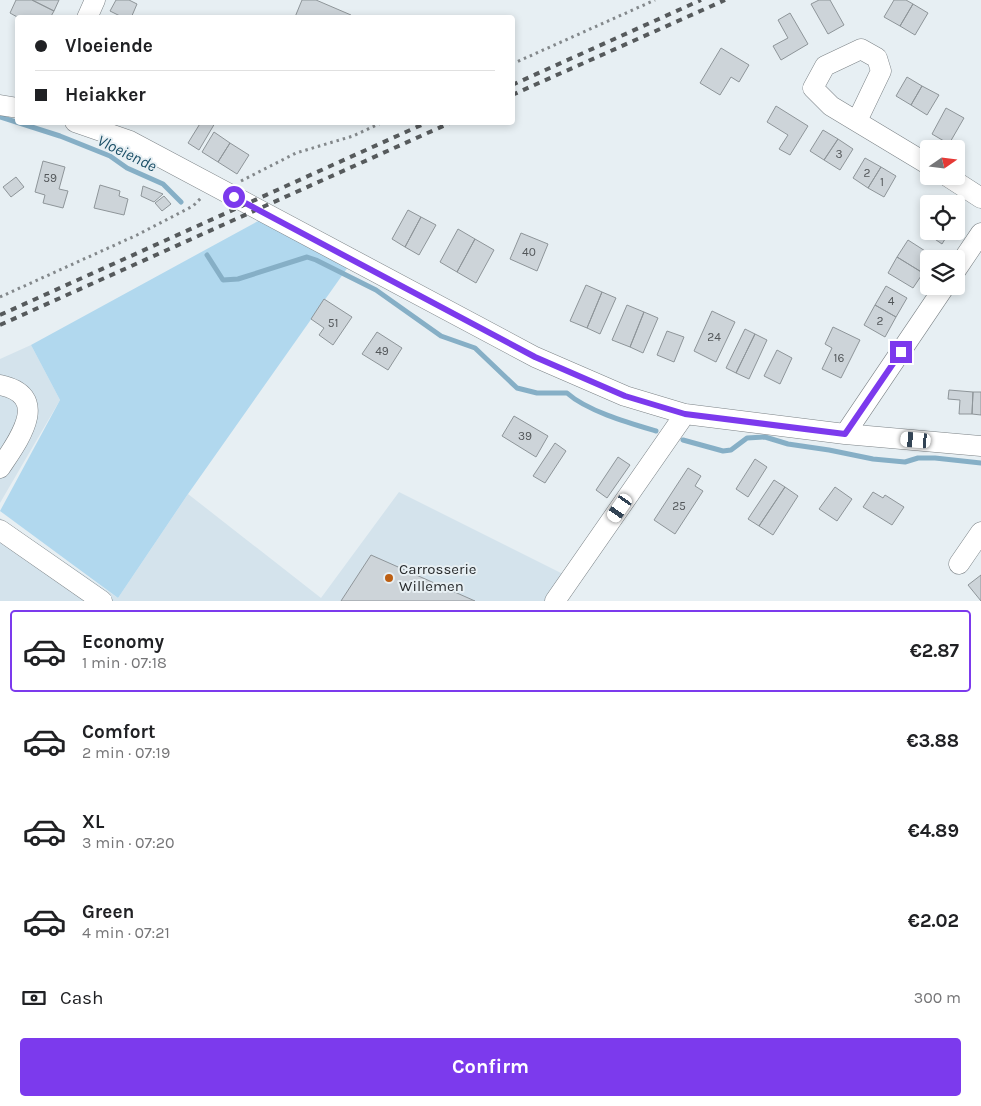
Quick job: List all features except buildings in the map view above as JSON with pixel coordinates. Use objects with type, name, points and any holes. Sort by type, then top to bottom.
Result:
[{"type":"street","points":[[88,15],[95,0]]},
{"type":"street","points":[[0,105],[15,108]]},
{"type":"street","points":[[857,121],[920,160]]},
{"type":"street","points":[[84,125],[130,141],[535,357],[625,396],[685,414],[845,434],[981,446]]},
{"type":"street","points":[[961,185],[981,198]]},
{"type":"street","points":[[965,257],[981,233]]},
{"type":"street","points":[[845,434],[939,295]]},
{"type":"street","points":[[0,386],[16,391],[27,402],[29,416],[17,442],[0,468]]},
{"type":"street","points":[[555,601],[685,414]]},
{"type":"street","points":[[0,530],[102,601]]},
{"type":"street","points":[[959,564],[981,532]]},
{"type":"path","points":[[515,63],[655,0]]},
{"type":"path","points":[[0,297],[137,235],[193,206],[206,193],[221,190],[296,153],[353,136],[377,125]]},
{"type":"shaded area","points":[[260,220],[348,267],[188,494],[118,598],[0,511],[60,400],[31,345]]},
{"type":"shaded area","points":[[31,345],[60,400],[0,503],[0,359]]},
{"type":"shaded area","points":[[399,492],[565,575],[561,601],[0,601],[0,518],[118,598],[188,494],[321,598]]},
{"type":"waterway","name":"Vloeiende","points":[[0,117],[15,122]]},
{"type":"waterway","name":"Vloeiende","points":[[25,125],[60,136],[110,156],[127,168],[163,184],[181,202]]},
{"type":"waterway","name":"Vloeiende","points":[[207,255],[223,280],[238,279],[307,257],[316,260],[376,290],[441,336],[475,348],[517,388],[537,393],[567,393],[597,411],[656,431]]},
{"type":"waterway","name":"Vloeiende","points":[[683,440],[723,451],[731,450],[747,438],[765,437],[788,444],[873,459],[905,462],[918,458],[935,458],[981,463]]},
{"type":"railway","points":[[515,84],[701,0]]},
{"type":"railway","points":[[515,94],[725,0]]},
{"type":"railway","points":[[0,315],[421,125]]},
{"type":"railway","points":[[0,325],[445,125]]},
{"type":"place","name":"Carrosserie Willemen","points":[[389,578]]},
{"type":"route","points":[[234,197],[535,357],[625,396],[685,414],[845,434],[901,352]]}]
